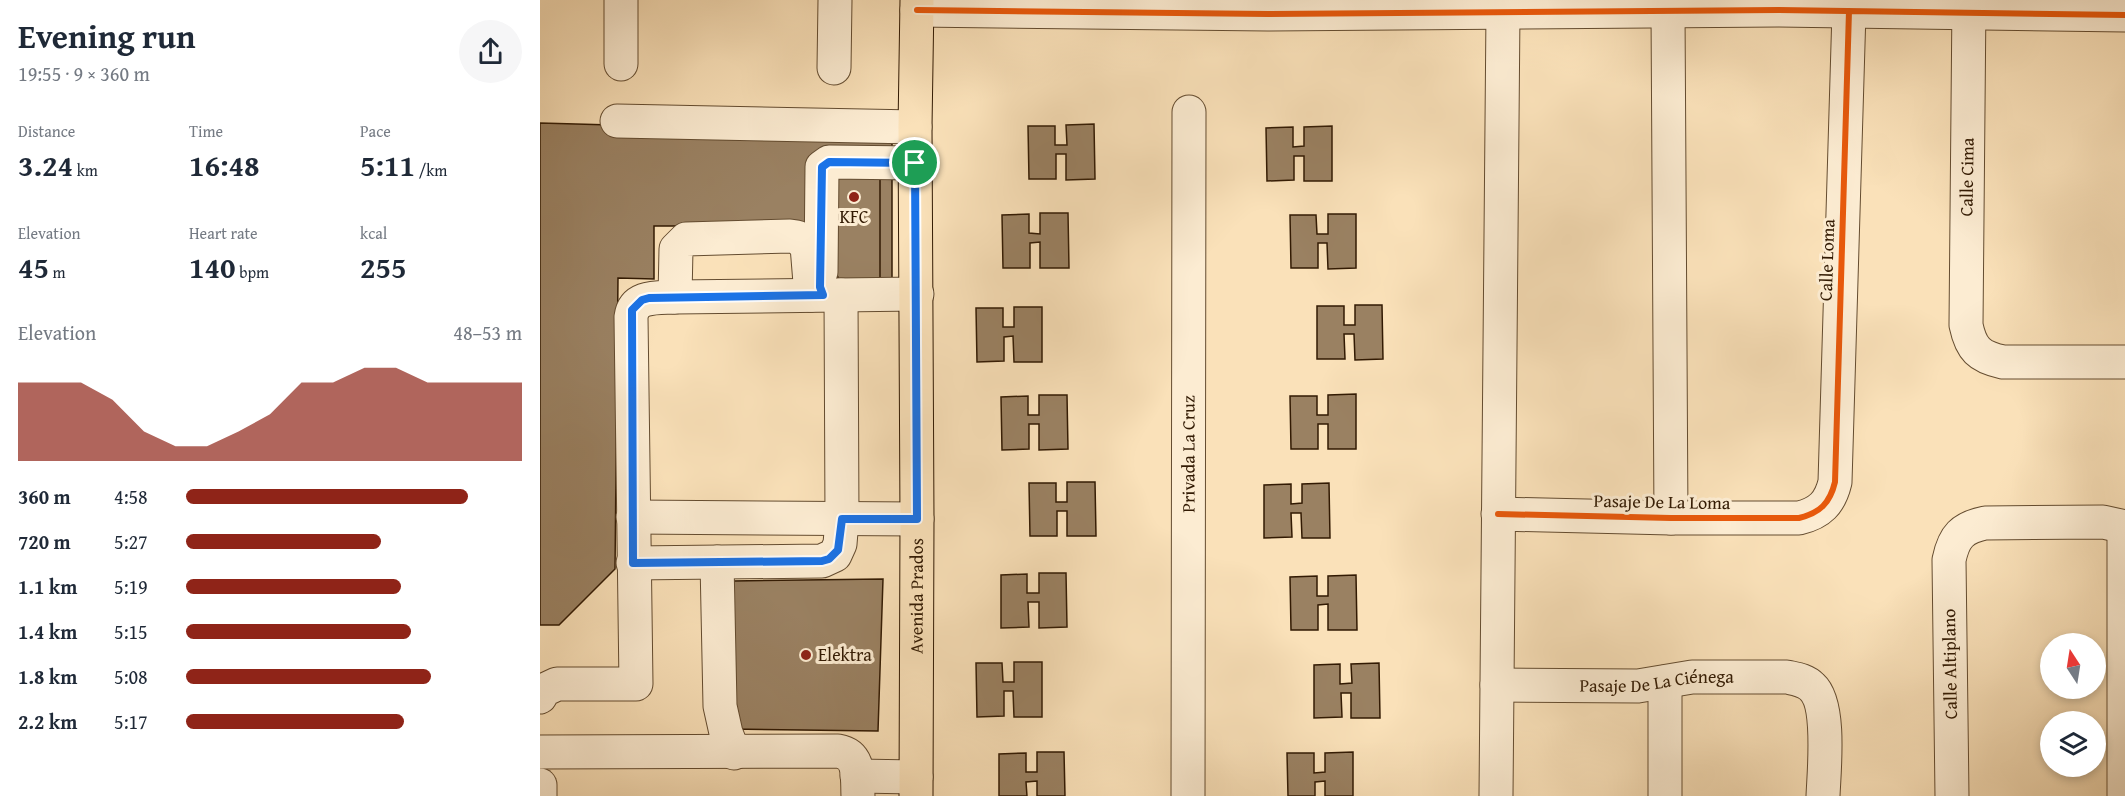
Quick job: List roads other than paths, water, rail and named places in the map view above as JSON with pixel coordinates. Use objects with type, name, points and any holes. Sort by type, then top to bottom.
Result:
[{"type":"main road","name":"Avenida Prados","points":[[916,786],[915,127],[917,5]]},
{"type":"street","points":[[621,0],[621,64]]},
{"type":"street","points":[[834,68],[835,0]]},
{"type":"street","points":[[917,5],[1440,6],[1503,11],[1614,5],[1668,11],[1779,5],[1850,11],[1969,7],[2125,15]]},
{"type":"street","name":"Calle Cima","points":[[1969,7],[1966,325],[1969,339],[1977,351],[1989,359],[2003,362],[2125,363]]},
{"type":"street","points":[[1496,796],[1503,11]]},
{"type":"street","points":[[1668,11],[1671,518]]},
{"type":"street","name":"Calle Loma","points":[[1824,507],[1832,496],[1835,482],[1850,11]]},
{"type":"street","name":"Privada La Cruz","points":[[1188,796],[1189,112]]},
{"type":"street","points":[[617,121],[915,127]]},
{"type":"street","points":[[825,295],[820,287],[822,167],[829,162],[915,163]]},
{"type":"street","points":[[633,563],[812,561],[829,559],[838,550],[842,519],[825,295],[807,246],[803,241],[790,236],[686,239],[680,243],[675,256],[675,297]]},
{"type":"street","points":[[540,697],[544,690],[557,684],[636,684],[632,310],[642,300],[675,297],[917,294]]},
{"type":"street","name":"Pasaje De La Loma","points":[[1498,514],[1799,518],[1812,515],[1824,507]]},
{"type":"street","points":[[633,517],[917,519]]},
{"type":"street","name":"Calle Altiplano","points":[[1952,796],[1948,560],[1959,534],[1971,526],[1985,523],[2103,522],[2125,527]]},
{"type":"street","points":[[2124,796],[2125,527]]},
{"type":"street","points":[[717,562],[720,706],[726,733],[734,753]]},
{"type":"street","name":"Pasaje De La Ciénega","points":[[1497,685],[1638,686],[1692,677],[1787,677],[1801,680],[1813,688],[1821,700],[1824,714],[1823,796]]},
{"type":"street","points":[[1665,682],[1665,796]]},
{"type":"street","points":[[540,752],[845,753],[851,756],[855,763],[857,786],[916,786]]},
{"type":"street","points":[[540,785],[540,796]]},
{"type":"place","name":"KFC","points":[[854,197]]},
{"type":"place","name":"Elektra","points":[[806,655]]}]
